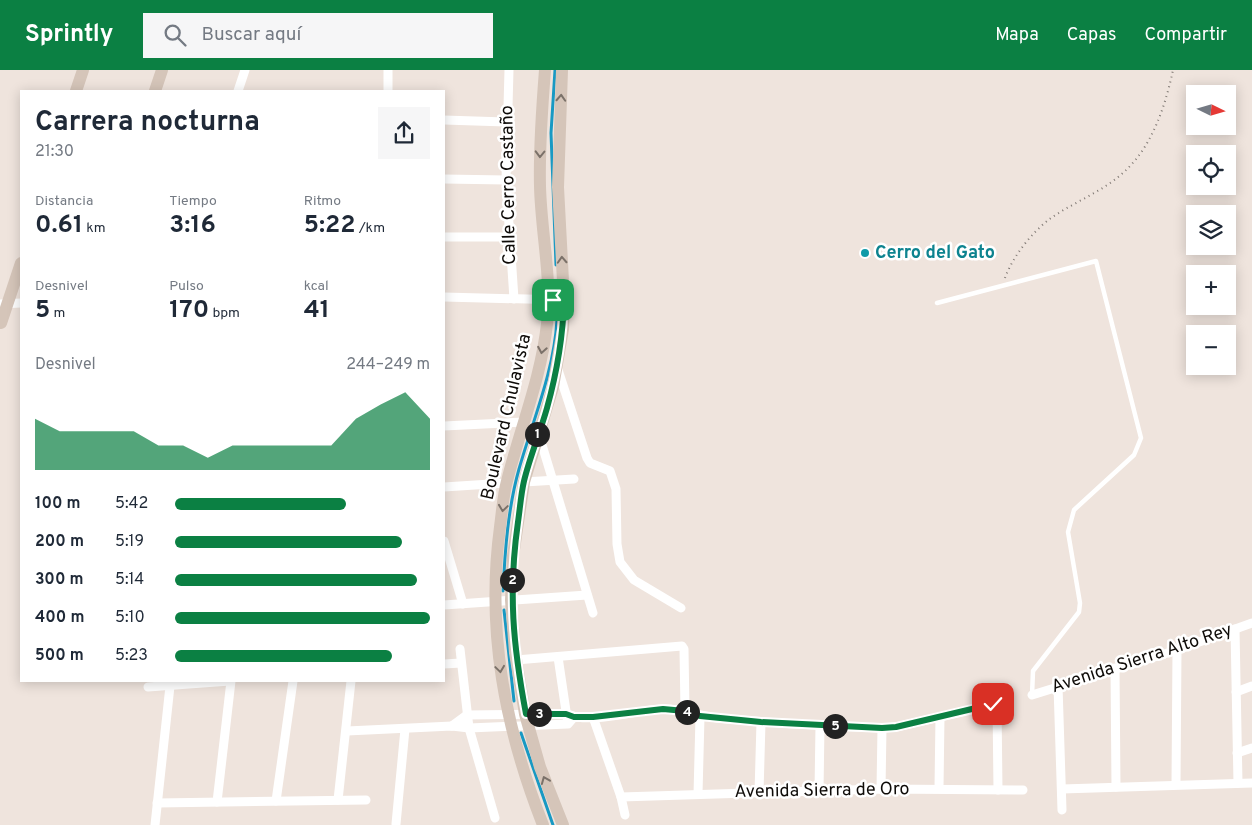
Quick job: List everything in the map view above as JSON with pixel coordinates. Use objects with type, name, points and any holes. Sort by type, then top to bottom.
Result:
[{"type":"street","points":[[76,90],[83,70]]},
{"type":"street","points":[[155,90],[162,70]]},
{"type":"street","points":[[238,90],[245,70]]},
{"type":"street","points":[[388,70],[388,90]]},
{"type":"street","name":"Calle Cerro Castaño","points":[[509,70],[506,122],[506,180],[508,237],[514,299]]},
{"type":"street","name":"Boulevard Chulavista","points":[[543,825],[528,788],[509,720],[498,655],[494,602],[496,556],[506,483],[536,384],[549,300],[540,186],[545,70]]},
{"type":"street","name":"Boulevard Chulavista","points":[[562,70],[558,187],[564,300],[563,329],[557,367],[546,411],[524,482],[513,556],[511,600],[516,660],[527,720],[540,767],[563,825]]},
{"type":"street","points":[[445,120],[506,122]]},
{"type":"street","points":[[445,179],[506,180]]},
{"type":"street","points":[[445,237],[508,237]]},
{"type":"street","points":[[2,323],[4,304],[20,265]]},
{"type":"street","points":[[445,297],[564,300]]},
{"type":"street","points":[[4,304],[20,303]]},
{"type":"street","points":[[557,367],[586,458],[590,463],[610,471],[616,489],[617,544],[620,562],[634,580],[681,608]]},
{"type":"street","points":[[445,426],[524,422]]},
{"type":"street","points":[[538,433],[593,614]]},
{"type":"street","points":[[524,482],[574,478]]},
{"type":"street","points":[[445,487],[506,483]]},
{"type":"street","points":[[445,544],[462,604]]},
{"type":"street","points":[[445,605],[587,595]]},
{"type":"street","name":"Avenida Sierra Alto Rey","points":[[1032,694],[1176,650],[1252,623]]},
{"type":"street","points":[[1234,629],[1238,783]]},
{"type":"street","points":[[516,660],[682,646],[685,711]]},
{"type":"street","points":[[460,649],[469,728],[495,818]]},
{"type":"street","points":[[1176,650],[1176,784]]},
{"type":"street","points":[[558,657],[570,719]]},
{"type":"street","points":[[445,664],[461,663]]},
{"type":"street","points":[[1115,668],[1116,787]]},
{"type":"street","points":[[148,687],[218,682]]},
{"type":"street","points":[[217,802],[230,682]]},
{"type":"street","points":[[276,801],[293,682]]},
{"type":"street","points":[[338,800],[351,682]]},
{"type":"street","points":[[155,825],[170,686]]},
{"type":"street","points":[[1058,686],[1062,810]]},
{"type":"street","points":[[1236,692],[1252,686]]},
{"type":"street","points":[[452,726],[467,715],[509,720],[570,719],[663,709],[685,711],[700,716],[761,722],[882,728],[896,727],[997,704],[998,790]]},
{"type":"street","points":[[698,794],[700,716]]},
{"type":"street","points":[[593,717],[621,797],[625,815]]},
{"type":"street","points":[[939,788],[940,717]]},
{"type":"street","points":[[347,731],[452,726],[469,728],[509,720]]},
{"type":"street","points":[[759,793],[761,722]]},
{"type":"street","points":[[819,791],[820,726]]},
{"type":"street","points":[[881,789],[882,728]]},
{"type":"street","points":[[396,824],[405,729]]},
{"type":"street","points":[[1237,753],[1252,748]]},
{"type":"street","points":[[1062,789],[1252,783]]},
{"type":"street","name":"Avenida Sierra de Oro","points":[[621,797],[881,789],[1023,790]]},
{"type":"street","points":[[157,803],[366,800]]},
{"type":"lane","points":[[936,303],[1096,261],[1141,438],[1134,455],[1074,510],[1068,532],[1080,603],[1079,612],[1033,671],[1032,694]]},
{"type":"path","points":[[1003,284],[1009,267],[1027,242],[1050,219],[1105,187],[1130,166],[1149,141],[1173,70]]},
{"type":"waterway","points":[[555,70],[551,133],[556,265]]},
{"type":"waterway","points":[[503,591],[512,499],[552,358],[557,320]]},
{"type":"waterway","points":[[504,610],[514,701]]},
{"type":"waterway","points":[[521,733],[553,825]]},
{"type":"place","name":"Cerro del Gato","points":[[865,253]]},
{"type":"route","points":[[553,300],[564,300],[563,329],[559,355],[553,388],[524,482],[513,556],[511,600],[515,653],[526,714],[566,714],[574,717],[593,717],[675,709],[700,716],[761,722],[882,728],[896,727],[993,704]]}]
